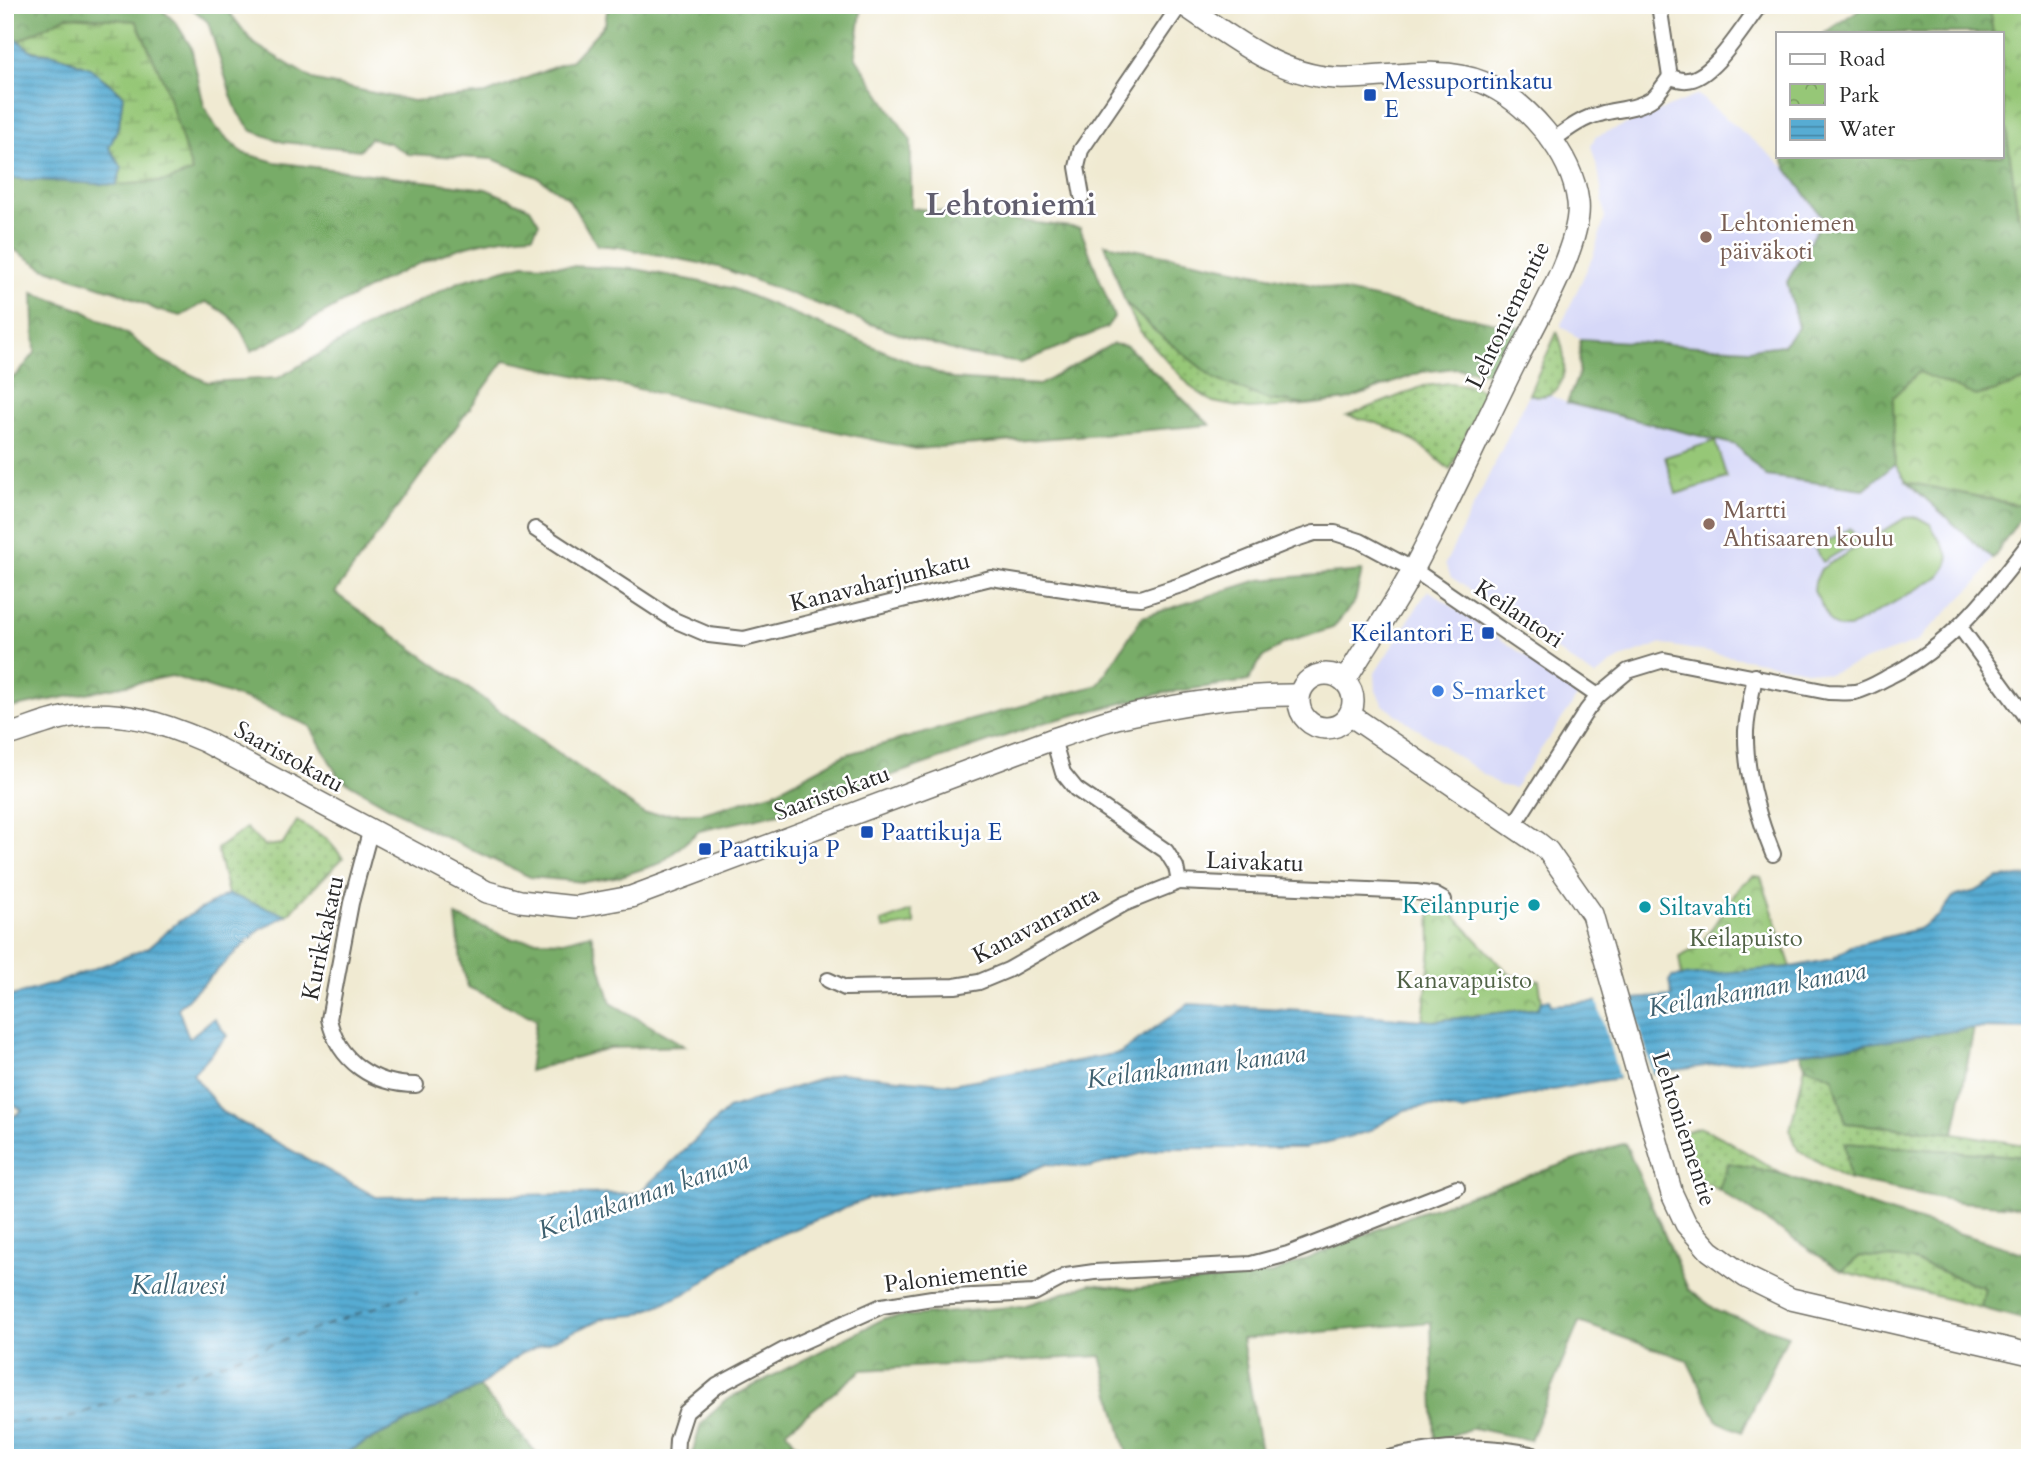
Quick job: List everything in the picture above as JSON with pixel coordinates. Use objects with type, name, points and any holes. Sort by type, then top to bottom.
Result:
[{"type":"main road","name":"Lehtoniementie","points":[[1182,5],[1269,61],[1296,71],[1333,78],[1443,74],[1483,83],[1504,94],[1553,140],[1564,158],[1578,202],[1573,239],[1551,290],[1414,570],[1345,681]]},
{"type":"main road","points":[[1330,674],[1345,681],[1354,701],[1350,715],[1339,726],[1316,727],[1304,718],[1298,703],[1299,695],[1314,676],[1330,674]]},
{"type":"main road","name":"Saaristokatu","points":[[5,736],[72,716],[114,714],[162,723],[204,741],[486,892],[520,901],[576,907],[631,897],[1053,739],[1120,718],[1215,702],[1299,695]]},
{"type":"main road","name":"Lehtoniementie","points":[[1350,715],[1514,825],[1548,851],[1592,914],[1672,1194],[1686,1224],[1710,1251],[1746,1277],[1791,1299],[2030,1354]]},
{"type":"street","points":[[1082,196],[1077,167],[1081,150],[1182,5]]},
{"type":"street","points":[[1553,140],[1578,122],[1653,98],[1670,77],[1659,5]]},
{"type":"street","points":[[1670,77],[1687,80],[1704,74],[1715,64],[1760,5]]},
{"type":"street","name":"Kanavaharjunkatu","points":[[535,528],[674,620],[709,635],[744,639],[991,578],[1110,596],[1141,598],[1314,533],[1335,533],[1360,541],[1414,570]]},
{"type":"street","points":[[1514,825],[1598,696],[1628,671],[1664,660],[1828,692],[1853,692],[1898,673],[1926,655],[1960,627],[1991,593],[2030,542]]},
{"type":"street","name":"Keilantori","points":[[1414,570],[1598,696]]},
{"type":"street","points":[[1960,627],[2030,723]]},
{"type":"street","points":[[1755,676],[1746,728],[1746,759],[1759,819],[1773,853]]},
{"type":"street","name":"Laivakatu","points":[[1053,739],[1063,773],[1076,789],[1166,851],[1177,867],[1179,882],[1416,892],[1435,895],[1444,900]]},
{"type":"street","name":"Kurikkakatu","points":[[370,832],[351,903],[329,1019],[333,1039],[345,1056],[372,1076],[396,1085],[416,1085]]},
{"type":"street","name":"Kanavanranta","points":[[828,981],[845,988],[955,986],[979,982],[1008,970],[1124,904],[1179,882]]},
{"type":"street","name":"Paloniementie","points":[[676,1458],[677,1440],[686,1412],[717,1386],[784,1350],[882,1306],[932,1298],[1034,1293],[1066,1276],[1094,1272],[1251,1264],[1287,1254],[1457,1188]]},
{"type":"street","points":[[1389,1458],[1477,1446],[1545,1458]]},
{"type":"shaded area","name":"Lehtoniemen päiväkoti","points":[[1698,95],[1787,169],[1823,218],[1787,282],[1799,327],[1783,345],[1749,349],[1580,339],[1561,326],[1593,256],[1605,218],[1599,174],[1591,146],[1595,137]]},
{"type":"shaded area","name":"Martti Ahtisaaren koulu","points":[[1529,394],[1540,397],[1549,395],[1567,403],[1736,445],[1767,476],[1864,489],[1895,464],[1907,482],[1993,559],[1976,584],[1916,642],[1828,674],[1662,644],[1628,655],[1609,665],[1595,677],[1451,577],[1445,564]]},
{"type":"shaded area","points":[[1428,590],[1580,693],[1514,788],[1499,785],[1383,705],[1376,691],[1375,673]]},
{"type":"green space","points":[[5,5],[157,5],[176,23],[191,47],[204,106],[217,129],[243,153],[275,162],[486,189],[530,208],[539,223],[533,235],[495,239],[422,262],[251,351],[234,321],[206,302],[181,316],[157,310],[121,293],[44,268],[5,244],[5,178],[116,185],[167,181],[192,172],[164,82],[136,21],[67,16],[19,41],[5,31]]},
{"type":"green space","points":[[188,5],[228,5],[230,13],[253,43],[316,81],[413,101],[486,94],[572,60],[605,24],[608,5],[862,5],[855,56],[911,141],[911,208],[1080,228],[1114,317],[1106,328],[1021,363],[968,355],[887,330],[719,267],[597,245],[568,198],[539,178],[493,159],[408,154],[389,143],[370,138],[360,150],[283,142],[252,131],[238,113],[208,22]]},
{"type":"green space","points":[[1866,5],[1989,5],[1993,32],[1826,32]]},
{"type":"green space","points":[[1989,5],[2030,5],[2030,236],[2018,214],[2004,112],[2004,32],[1993,32]]},
{"type":"green space","points":[[67,16],[136,21],[164,82],[192,172],[167,181],[116,185],[122,168],[109,148],[119,125],[123,94],[83,65],[55,54],[33,51],[19,41]]},
{"type":"green space","points":[[2004,112],[2018,214],[2030,236],[2030,379],[1976,396],[1919,373],[1893,397],[1895,464],[1864,489],[1766,476],[1736,445],[1567,403],[1579,373],[1580,339],[1749,349],[1783,345],[1798,328],[1787,282],[1823,218],[1787,169],[1783,158],[2004,158]]},
{"type":"green space","points":[[1105,244],[1522,328],[1498,378],[1484,372],[1455,368],[1422,372],[1347,400],[1306,405],[1266,399],[1215,379],[1155,331],[1125,302]]},
{"type":"green space","points":[[524,264],[636,269],[731,288],[952,379],[1039,385],[1112,344],[1127,346],[1210,425],[916,449],[505,360],[335,593],[644,814],[703,813],[775,792],[844,755],[1098,685],[1142,617],[1259,580],[1362,571],[1355,601],[1333,628],[1285,643],[1262,658],[1248,681],[1163,693],[1043,723],[789,811],[699,831],[661,863],[621,876],[584,882],[530,877],[432,831],[339,778],[310,726],[257,703],[172,676],[5,709],[5,381],[17,375],[35,353],[33,293],[82,310],[127,334],[162,361],[207,382],[278,378],[372,324],[461,281]]},
{"type":"green space","points":[[1125,302],[1155,331],[1266,399],[1306,405],[1248,409],[1213,402],[1192,388],[1139,330]]},
{"type":"green space","points":[[1557,332],[1564,366],[1559,386],[1552,393],[1542,396],[1529,394]]},
{"type":"green space","points":[[1919,372],[1976,396],[2030,379],[2030,507],[1907,482],[1895,464],[1893,397]]},
{"type":"green space","points":[[1450,383],[1486,391],[1450,470],[1403,434],[1378,423],[1347,416],[1424,386]]},
{"type":"green space","points":[[1715,441],[1727,478],[1676,494],[1665,457]]},
{"type":"green space","points":[[1907,482],[2027,507],[1993,559]]},
{"type":"green space","points":[[1917,517],[1930,524],[1949,556],[1947,566],[1940,576],[1849,628],[1839,628],[1831,623],[1814,591],[1821,569],[1905,518]]},
{"type":"green space","points":[[1850,528],[1858,541],[1823,562],[1815,549]]},
{"type":"green space","points":[[297,821],[326,838],[343,858],[287,915],[228,894],[217,849],[246,828],[264,846],[283,844]]},
{"type":"green space","name":"Keilapuisto","points":[[1754,876],[1761,877],[1791,967],[1682,977],[1679,957],[1699,947],[1741,885]]},
{"type":"green space","name":"Kanavapuisto","points":[[1430,899],[1448,909],[1509,974],[1525,981],[1539,980],[1542,1001],[1538,1008],[1423,1020],[1431,948]]},
{"type":"green space","points":[[911,911],[915,924],[884,929],[881,922]]},
{"type":"green space","points":[[456,916],[512,939],[563,941],[591,934],[611,1003],[685,1046],[609,1048],[529,1071],[536,1019],[468,987],[461,962]]},
{"type":"green space","points":[[1974,1028],[1954,1133],[1846,1123],[1833,1077],[1805,1066],[1800,1053]]},
{"type":"green space","points":[[1805,1066],[1833,1077],[1846,1123],[1954,1133],[2030,1146],[2030,1157],[1845,1143],[1850,1180],[1798,1150],[1790,1130]]},
{"type":"green space","points":[[1699,1127],[1721,1137],[1782,1174],[1729,1163],[1719,1190],[1688,1172],[1682,1133]]},
{"type":"green space","points":[[1625,1143],[1688,1289],[1719,1312],[1788,1335],[1742,1432],[1717,1421],[1687,1360],[1579,1322],[1530,1440],[1473,1428],[1435,1441],[1431,1322],[1242,1339],[1262,1458],[1128,1458],[1101,1356],[862,1370],[786,1431],[807,1458],[691,1458],[701,1424],[724,1401],[885,1318],[1023,1306],[1091,1284],[1134,1289],[1270,1274],[1415,1214]]},
{"type":"green space","points":[[1845,1143],[2030,1157],[2030,1205],[1960,1202],[1850,1180]]},
{"type":"green space","points":[[1728,1163],[1782,1174],[1880,1209],[2030,1255],[2030,1321],[1981,1308],[1985,1288],[1912,1260],[1860,1256],[1842,1271],[1719,1190]]},
{"type":"green space","points":[[1860,1256],[1912,1260],[1985,1288],[1981,1308],[1842,1271]]},
{"type":"green space","points":[[479,1387],[541,1458],[337,1458],[375,1437]]},
{"type":"water","points":[[5,31],[33,52],[54,54],[90,68],[123,95],[119,125],[109,148],[122,168],[116,185],[5,178]]},
{"type":"water","name":"Kallavesi","points":[[2030,876],[2030,1029],[1974,1028],[1599,1081],[1512,1098],[1463,1111],[1428,1106],[1405,1110],[1367,1132],[1305,1148],[1163,1148],[1090,1167],[1046,1164],[1017,1177],[950,1184],[867,1199],[750,1247],[691,1291],[637,1315],[607,1317],[520,1354],[479,1387],[337,1458],[5,1458],[5,1123],[22,1110],[5,1099],[5,998],[59,982],[148,948],[179,921],[228,894],[287,915],[259,930],[178,1008],[189,1038],[214,1018],[227,1036],[193,1074],[222,1112],[376,1197],[639,1193],[728,1109],[839,1073],[952,1084],[1120,1053],[1188,1004],[1433,1021],[1538,1008],[1542,1001],[1549,999],[1551,1005],[1672,996],[1669,981],[1672,977],[1791,967],[1832,959],[1851,946],[1918,929],[1939,916],[1953,897],[1976,891],[1998,878]]},
{"type":"pier","points":[[1630,995],[1654,1077],[1620,1082],[1596,998]]},
{"type":"ferry route","points":[[2025,949],[2030,948]]},
{"type":"ferry route","points":[[5,1422],[60,1421],[418,1292]]},
{"type":"place","name":"Messuportinkatu E","points":[[1370,95]]},
{"type":"place","name":"Lehtoniemen päiväkoti","points":[[1706,237]]},
{"type":"place","name":"Martti Ahtisaaren koulu","points":[[1709,524]]},
{"type":"place","name":"Keilantori E","points":[[1488,633]]},
{"type":"place","name":"S-market","points":[[1438,691]]},
{"type":"place","name":"Paattikuja E","points":[[867,832]]},
{"type":"place","name":"Paattikuja P","points":[[705,849]]},
{"type":"place","name":"Keilanpurje","points":[[1534,905]]},
{"type":"place","name":"Siltavahti","points":[[1645,907]]},
{"type":"district","name":"Lehtoniemi","points":[[1011,205]]},
{"type":"water label","name":"Keilankannan kanava","points":[[1757,989]]},
{"type":"water label","name":"Keilankannan kanava","points":[[1196,1066]]},
{"type":"water label","name":"Keilankannan kanava","points":[[643,1195]]}]
